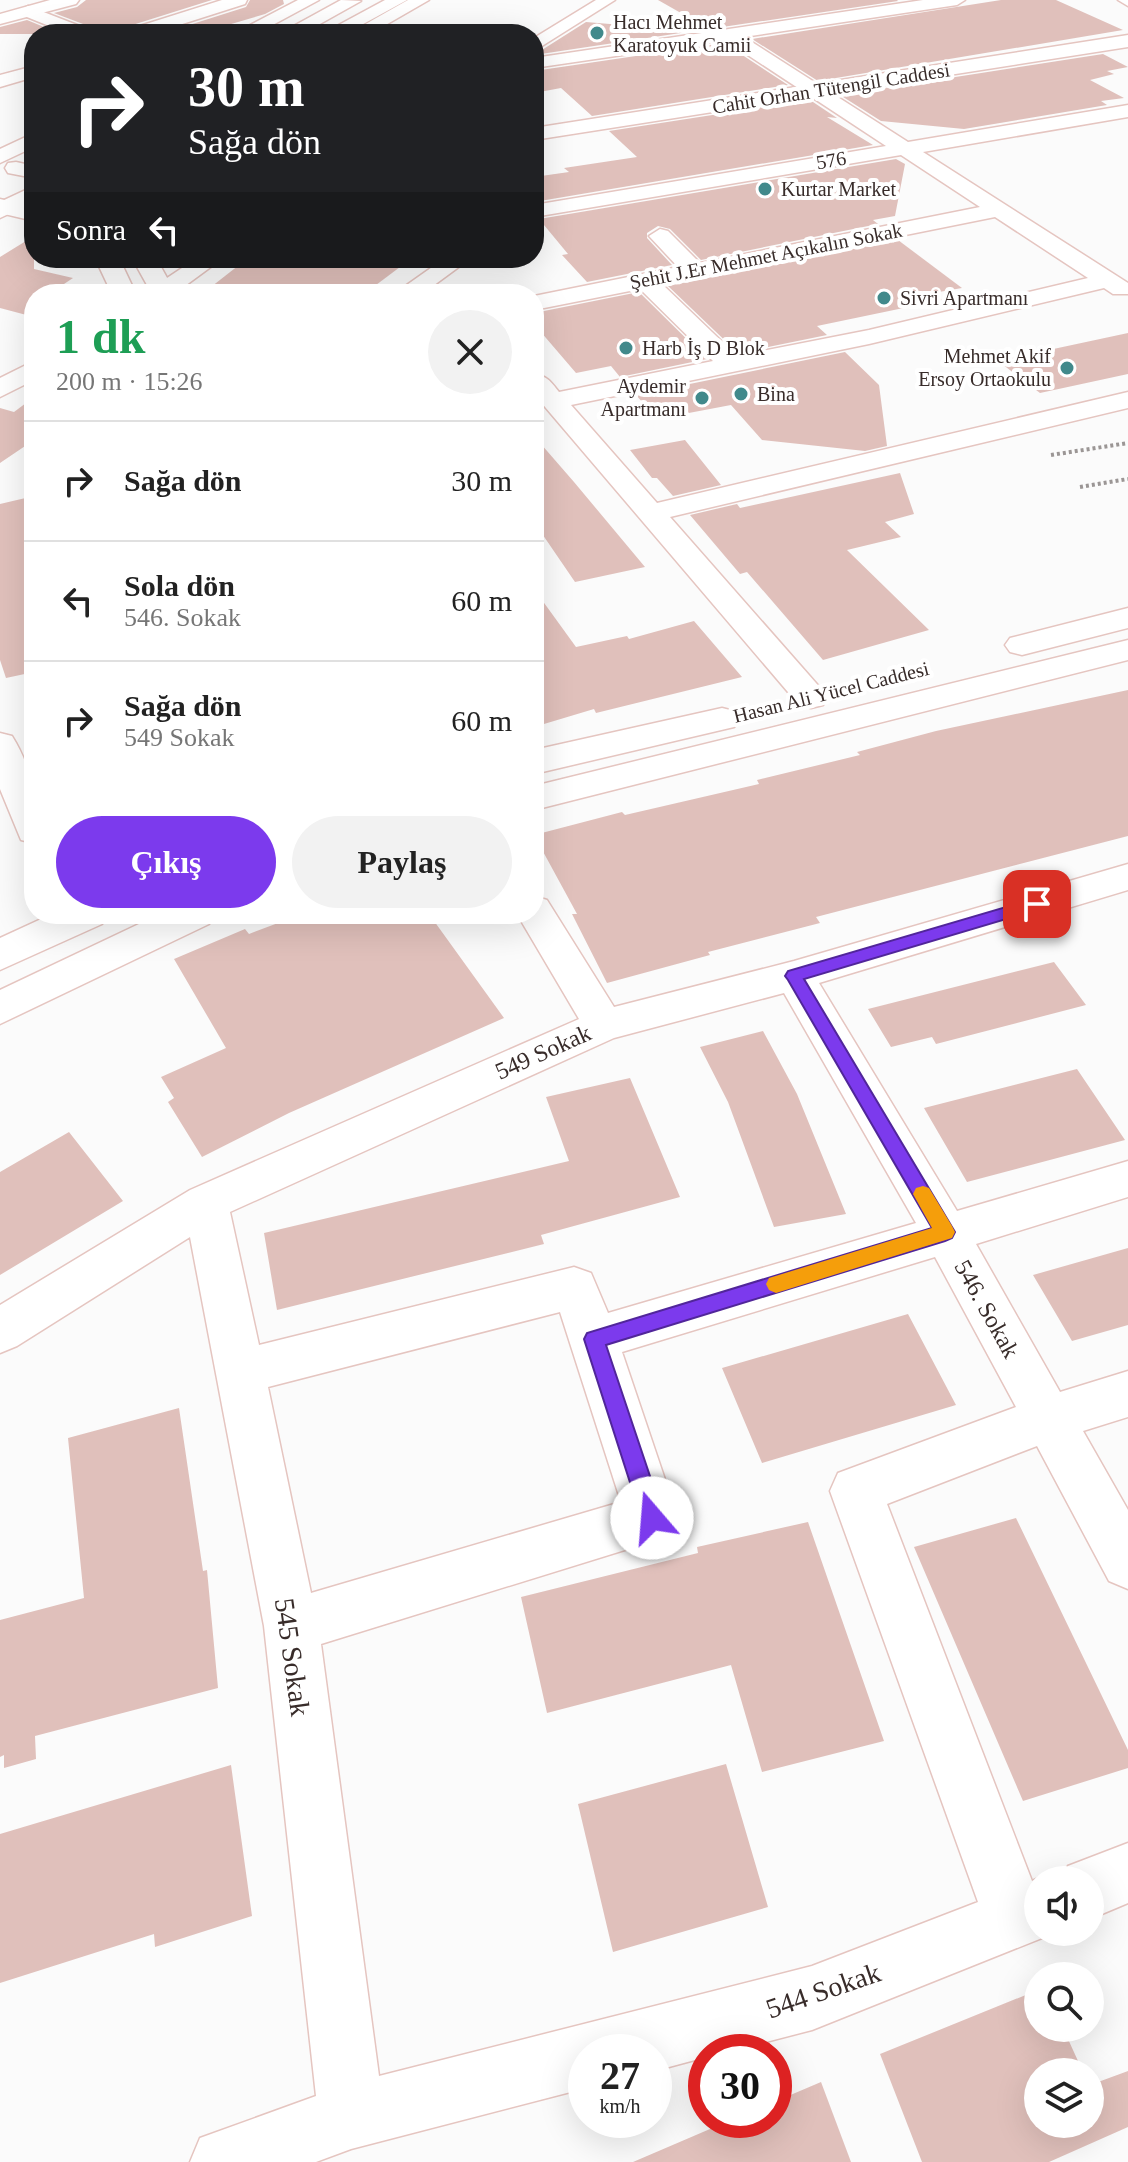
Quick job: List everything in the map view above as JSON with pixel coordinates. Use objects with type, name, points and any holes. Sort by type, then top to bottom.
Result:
[{"type":"main road","points":[[0,19],[70,0]]},
{"type":"main road","points":[[307,24],[354,0]]},
{"type":"main road","points":[[351,24],[398,0]]},
{"type":"main road","name":"Cahit Orhan Tütengil Caddesi","points":[[544,132],[1128,41]]},
{"type":"main road","points":[[2,208],[24,198]]},
{"type":"main road","points":[[2,208],[24,212]]},
{"type":"main road","name":"Hasan Ali Yücel Caddesi","points":[[544,760],[811,698],[1128,618]]},
{"type":"main road","points":[[544,796],[1128,650]]},
{"type":"main road","points":[[0,955],[61,924]]},
{"type":"main road","points":[[0,1008],[174,924]]},
{"type":"street","points":[[164,24],[239,0]]},
{"type":"street","points":[[262,24],[311,0]]},
{"type":"street","points":[[376,24],[421,0]]},
{"type":"street","points":[[544,40],[607,0]]},
{"type":"street","points":[[544,62],[957,0]]},
{"type":"street","points":[[28,11],[60,24]]},
{"type":"street","points":[[729,35],[1118,286]]},
{"type":"street","points":[[0,81],[24,74]]},
{"type":"street","name":"576","points":[[544,209],[1128,111]]},
{"type":"street","points":[[1081,118],[1116,136]]},
{"type":"street","name":"Şehit J.Er Mehmet Açıkalın Sokak","points":[[544,301],[998,210]]},
{"type":"street","points":[[660,236],[694,270]]},
{"type":"street","points":[[176,284],[198,268]]},
{"type":"street","points":[[421,284],[445,268]]},
{"type":"street","points":[[644,280],[733,366]]},
{"type":"street","points":[[544,390],[733,366],[1118,286]]},
{"type":"street","points":[[0,389],[24,375]]},
{"type":"street","points":[[544,391],[811,698]]},
{"type":"street","points":[[650,513],[1128,400]]},
{"type":"street","points":[[0,744],[24,805]]},
{"type":"street","name":"549 Sokak","points":[[0,1331],[206,1203],[604,1025],[794,976],[1128,877]]},
{"type":"street","points":[[543,924],[604,1025]]},
{"type":"street","name":"546. Sokak","points":[[794,976],[945,1232],[1128,1562]]},
{"type":"street","points":[[594,1339],[1128,1179]]},
{"type":"street","name":"545 Sokak","points":[[206,1203],[291,1626],[351,2116]]},
{"type":"street","points":[[240,1372],[574,1288],[594,1339],[652,1518],[291,1626]]},
{"type":"street","points":[[1024,1909],[856,1491],[1047,1419],[1128,1394]]},
{"type":"street","points":[[1104,1882],[1128,1873]]},
{"type":"street","name":"544 Sokak","points":[[672,2034],[812,1998],[1024,1915]]},
{"type":"street","points":[[224,2162],[351,2116],[568,2061]]},
{"type":"path","points":[[1051,455],[1128,443]]},
{"type":"path","points":[[1080,487],[1128,479]]},
{"type":"building","points":[[86,0],[212,0],[136,24],[83,24],[54,13],[77,7]]},
{"type":"building","points":[[250,0],[283,0],[284,4],[265,14],[231,24],[192,24],[246,7]]},
{"type":"building","points":[[658,0],[897,0],[898,1],[709,29]]},
{"type":"building","points":[[1001,0],[1056,0],[1123,30],[818,81],[752,39]]},
{"type":"building","points":[[27,20],[37,24],[24,24],[24,34],[0,34],[0,27]]},
{"type":"building","points":[[586,22],[694,31],[544,54],[544,49]]},
{"type":"building","points":[[724,43],[788,85],[592,116],[561,88],[544,91],[544,70]]},
{"type":"building","points":[[1103,54],[1128,67],[1107,71],[1114,74],[1090,80],[1124,98],[1101,101],[1107,105],[964,129],[881,121],[840,95]]},
{"type":"building","points":[[810,100],[837,118],[827,117],[873,145],[544,200],[544,176],[569,172],[564,168],[637,157],[609,131]]},
{"type":"building","points":[[896,159],[905,164],[895,216],[873,220],[878,224],[701,260],[670,229],[658,226],[647,233],[647,238],[672,265],[587,282],[562,255],[568,254],[544,225],[544,218]]},
{"type":"building","points":[[898,240],[962,288],[933,293],[942,300],[817,326],[827,335],[738,353],[668,286]]},
{"type":"building","points":[[24,242],[24,268],[73,278],[64,284],[24,284],[24,314],[0,308],[0,257]]},
{"type":"building","points":[[235,268],[399,268],[377,284],[215,284]]},
{"type":"building","points":[[639,292],[707,359],[620,377],[611,366],[576,373],[544,336],[544,311]]},
{"type":"building","name":"Mehmet Akif Ersoy Ortaokulu","points":[[1128,333],[1128,374],[1040,393],[998,361]]},
{"type":"building","points":[[845,352],[879,385],[887,446],[865,451],[762,440],[731,405],[657,419],[636,395]]},
{"type":"building","points":[[24,404],[24,447],[0,463],[0,408],[14,412]]},
{"type":"building","points":[[685,440],[721,485],[673,496],[657,478],[652,478],[630,450]]},
{"type":"building","points":[[544,448],[645,567],[575,582],[544,537]]},
{"type":"building","points":[[900,473],[914,514],[885,522],[901,537],[847,550],[929,630],[823,660],[747,572],[740,574],[690,515],[737,504],[740,508]]},
{"type":"building","points":[[24,498],[24,674],[6,678],[0,660],[0,504]]},
{"type":"building","points":[[544,603],[576,647],[627,636],[629,639],[694,621],[742,677],[596,713],[594,709],[544,724]]},
{"type":"building","points":[[1128,690],[1128,836],[816,917],[820,923],[708,952],[710,955],[607,983],[572,914],[577,914],[544,853],[544,832],[622,812],[625,815],[759,784],[757,780],[860,755],[857,752],[936,731]]},
{"type":"building","points":[[276,924],[436,924],[504,1018],[289,1113],[202,1157],[168,1102],[174,1098],[161,1077],[226,1048],[174,959],[245,929],[249,934]]},
{"type":"building","points":[[1054,962],[1086,1005],[936,1044],[932,1037],[891,1047],[868,1009]]},
{"type":"building","points":[[763,1031],[797,1094],[846,1214],[774,1227],[728,1102],[700,1047]]},
{"type":"building","points":[[1077,1069],[1125,1140],[967,1182],[924,1108]]},
{"type":"building","points":[[630,1078],[680,1197],[541,1235],[544,1244],[277,1310],[264,1233],[569,1161],[546,1097]]},
{"type":"building","points":[[69,1132],[123,1201],[0,1275],[0,1172]]},
{"type":"building","points":[[1128,1248],[1128,1325],[1072,1341],[1033,1275]]},
{"type":"building","points":[[908,1314],[956,1405],[762,1463],[722,1368]]},
{"type":"building","points":[[179,1408],[203,1571],[207,1570],[218,1688],[35,1736],[36,1759],[4,1768],[4,1755],[0,1757],[0,1620],[84,1598],[68,1438]]},
{"type":"building","points":[[1016,1518],[1128,1750],[1128,1768],[1023,1801],[914,1547]]},
{"type":"building","points":[[808,1522],[884,1741],[762,1772],[731,1665],[547,1713],[521,1597],[698,1553],[697,1547]]},
{"type":"building","points":[[726,1764],[768,1907],[613,1952],[578,1804]]},
{"type":"building","points":[[231,1765],[252,1916],[155,1947],[154,1934],[0,1983],[0,1834]]},
{"type":"building","points":[[1024,1996],[1024,2042],[1069,2042],[1077,2058],[1024,2058],[1024,2138],[1103,2138],[1049,2162],[922,2162],[880,2054]]},
{"type":"building","points":[[1128,2071],[1128,2127],[1104,2138],[1104,2080]]},
{"type":"building","points":[[821,2082],[851,2162],[633,2162],[689,2138],[792,2138],[792,2094]]},
{"type":"slow traffic","points":[[776,1284],[945,1232],[923,1194]]},
{"type":"place","name":"Hacı Mehmet Karatoyuk Camii","points":[[597,33]]},
{"type":"place","name":"Kurtar Market","points":[[765,189]]},
{"type":"place","name":"Sivri Apartmanı","points":[[884,298]]},
{"type":"place","name":"Harb İş D Blok","points":[[626,348]]},
{"type":"place","name":"Mehmet Akif Ersoy Ortaokulu","points":[[1067,368]]},
{"type":"place","name":"Bina","points":[[741,394]]},
{"type":"place","name":"Aydemir Apartmanı","points":[[702,398]]},
{"type":"route","points":[[652,1518],[594,1339],[945,1232],[794,976],[1037,904]]}]
